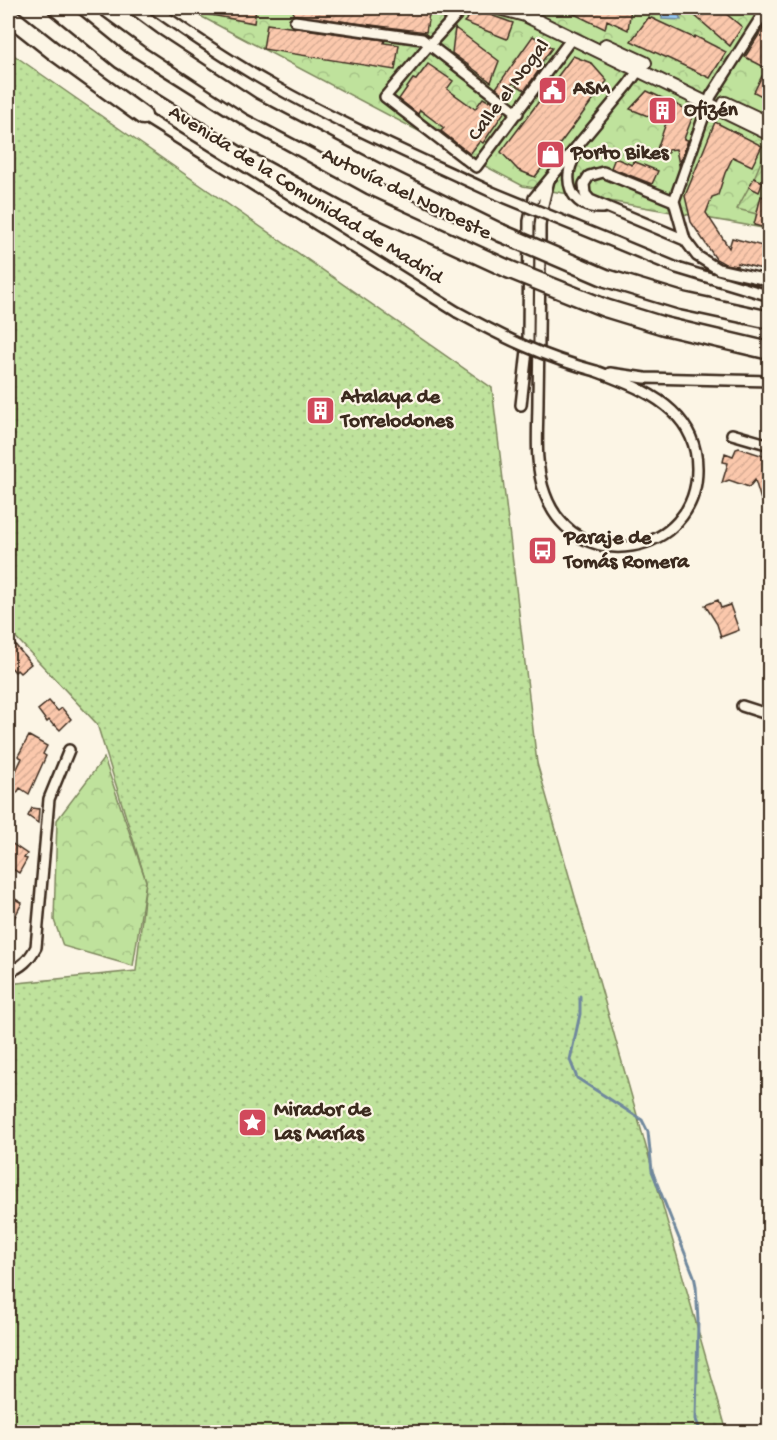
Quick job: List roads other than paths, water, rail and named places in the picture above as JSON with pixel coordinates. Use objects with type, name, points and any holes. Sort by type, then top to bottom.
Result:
[{"type":"highway","name":"Autovía del Noroeste","points":[[57,8],[121,60],[246,139],[362,202],[508,269],[605,308],[664,326],[770,351]]},
{"type":"highway","name":"Autovía del Noroeste","points":[[108,8],[152,41],[251,106],[501,233],[606,278],[682,301],[770,320]]},
{"type":"highway","points":[[8,15],[143,116]]},
{"type":"street","points":[[153,8],[270,84],[343,123],[494,192],[677,268],[770,296]]},
{"type":"street","points":[[430,44],[463,8]]},
{"type":"street","points":[[499,8],[525,15],[641,66]]},
{"type":"street","points":[[525,8],[709,100],[770,134]]},
{"type":"street","points":[[766,8],[709,100],[674,201],[684,240],[697,256],[718,269],[767,280]]},
{"type":"street","points":[[295,21],[422,39],[518,113]]},
{"type":"street","name":"Avenida de la Comunidad de Madrid","points":[[8,25],[94,87],[457,312],[516,344],[596,371]]},
{"type":"street","name":"Calle el Nogal","points":[[430,44],[385,97],[476,167],[573,38]]},
{"type":"street","points":[[521,405],[528,341],[529,221],[534,198],[641,66]]},
{"type":"street","points":[[709,100],[770,124]]},
{"type":"street","points":[[589,131],[587,141],[573,158],[568,179],[574,197],[582,204],[592,208],[606,208]]},
{"type":"street","points":[[674,201],[603,172],[589,176],[584,184],[585,194],[590,200],[684,240]]},
{"type":"street","points":[[549,180],[540,226],[538,461],[542,483],[554,514],[565,527],[582,538],[609,547],[638,545],[661,536],[681,518],[689,506],[696,484],[697,460],[694,447],[682,422],[656,398],[596,371]]},
{"type":"street","points":[[596,371],[645,378],[770,381]]},
{"type":"street","points":[[732,434],[770,445]]},
{"type":"street","points":[[741,706],[770,715]]},
{"type":"street","points":[[8,972],[19,968],[30,959],[36,947],[49,799],[69,750]]},
{"type":"water","points":[[670,11],[679,15],[681,20],[662,19],[662,13]]},
{"type":"waterway","points":[[580,996],[580,1014],[570,1060],[577,1078],[642,1120],[648,1132],[652,1171],[694,1276],[698,1320],[696,1420],[701,1432]]},
{"type":"place","name":"ASM","points":[[552,90]]},
{"type":"place","name":"Ofizén","points":[[663,111]]},
{"type":"place","name":"Porto Bikes","points":[[550,154]]},
{"type":"place","name":"Atalaya de Torrelodones","points":[[320,410]]},
{"type":"place","name":"Paraje de Tomás Romera","points":[[543,551]]},
{"type":"place","name":"Mirador de Las Marías","points":[[253,1123]]}]
